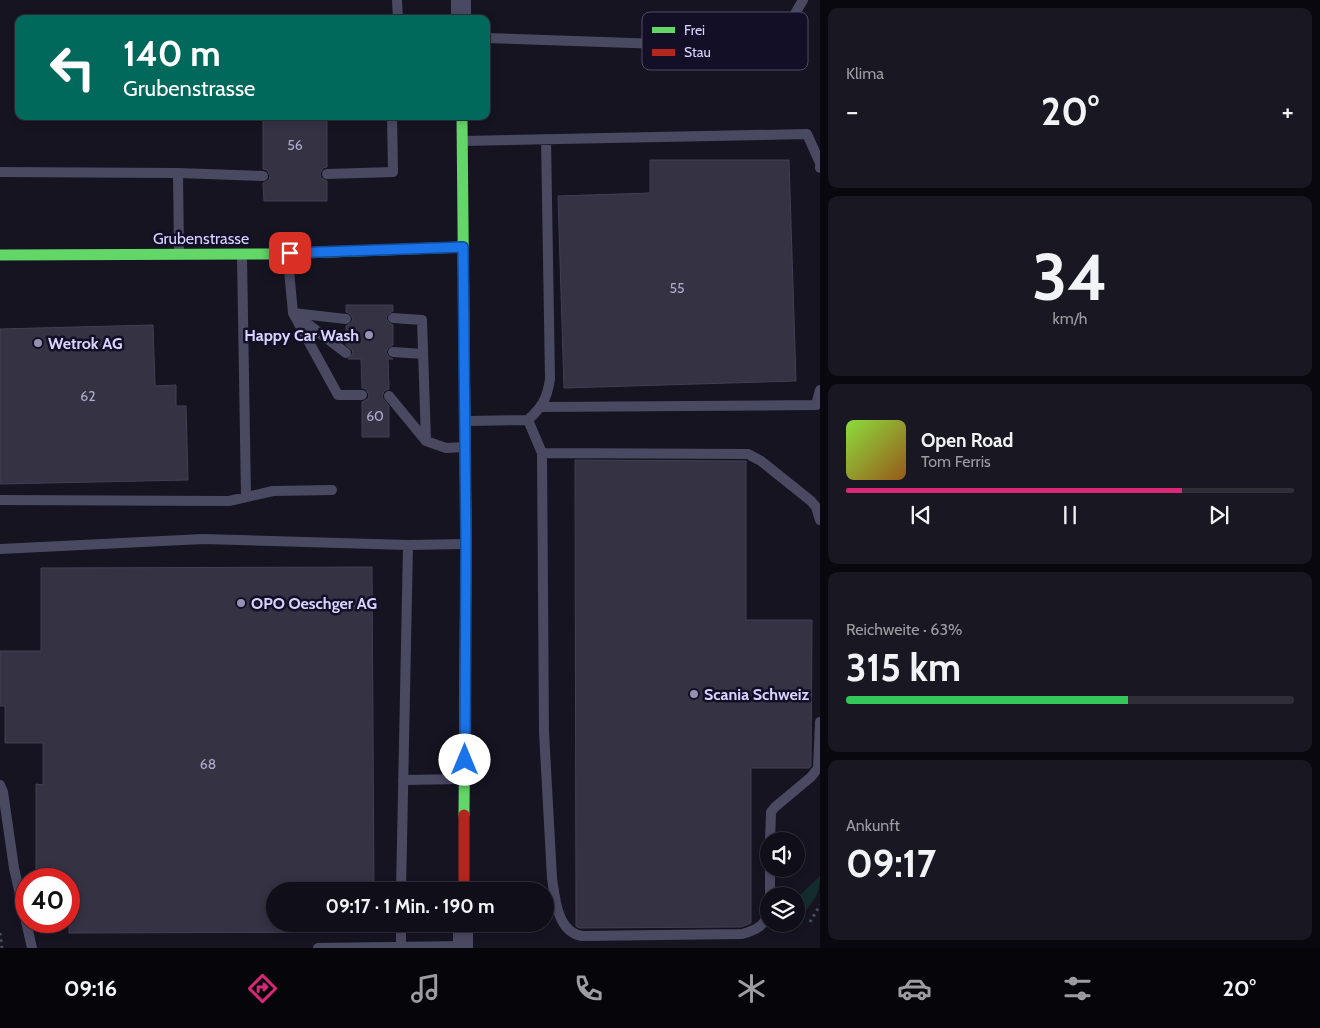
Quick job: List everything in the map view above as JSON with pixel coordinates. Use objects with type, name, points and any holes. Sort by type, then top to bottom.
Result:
[{"type":"street","points":[[461,0],[461,15]]},
{"type":"street","points":[[462,120],[466,544],[464,882]]},
{"type":"street","name":"Grubenstrasse","points":[[0,255],[242,254],[463,247]]},
{"type":"street","points":[[463,932],[463,947]]},
{"type":"lane","points":[[397,0],[398,15]]},
{"type":"lane","points":[[796,12],[803,0]]},
{"type":"lane","points":[[490,38],[642,43]]},
{"type":"lane","points":[[327,174],[393,172],[392,120]]},
{"type":"lane","points":[[462,141],[807,134],[820,163],[820,168]]},
{"type":"lane","points":[[464,421],[528,420],[541,407],[548,392],[550,379],[546,139]]},
{"type":"lane","points":[[0,172],[178,173],[263,176]]},
{"type":"lane","points":[[178,173],[179,254]]},
{"type":"lane","points":[[290,253],[289,270],[294,313],[338,395],[362,395]]},
{"type":"lane","points":[[242,254],[246,497]]},
{"type":"lane","points":[[294,313],[346,319]]},
{"type":"lane","points":[[294,313],[346,353]]},
{"type":"lane","points":[[393,318],[422,320],[426,441]]},
{"type":"lane","points":[[393,352],[423,354]]},
{"type":"lane","points":[[541,407],[816,405],[820,390]]},
{"type":"lane","points":[[389,396],[426,441],[446,448],[465,447]]},
{"type":"lane","points":[[528,420],[542,454],[544,732],[552,878],[562,920],[570,932],[582,936],[742,934],[760,927]]},
{"type":"lane","points":[[542,454],[748,454],[761,461],[811,501],[816,507],[820,520]]},
{"type":"lane","points":[[0,500],[229,501],[274,491],[332,490]]},
{"type":"lane","points":[[0,549],[203,539],[408,545],[466,544]]},
{"type":"lane","points":[[401,882],[408,545]]},
{"type":"lane","points":[[771,832],[772,812],[775,807],[811,777],[818,768],[820,722]]},
{"type":"lane","points":[[403,780],[464,779]]},
{"type":"lane","points":[[0,786],[3,792],[14,868],[32,948]]},
{"type":"lane","points":[[400,948],[401,932]]},
{"type":"lane","points":[[318,948],[463,947]]},
{"type":"path","points":[[810,922],[820,905]]},
{"type":"path","points":[[0,933],[2,948]]},
{"type":"green space","points":[[820,876],[820,884],[816,896],[805,911],[805,890]]},
{"type":"building","points":[[263,120],[327,120],[327,167],[323,168],[320,174],[321,178],[327,181],[327,201],[264,201],[263,183],[269,180],[270,176],[267,170],[263,169]]},
{"type":"building","points":[[650,160],[789,160],[796,381],[564,388],[558,196],[650,193]]},
{"type":"building","points":[[346,305],[393,305],[393,311],[386,318],[393,325],[393,345],[386,352],[393,359],[388,359],[389,389],[384,391],[382,397],[389,406],[389,437],[362,437],[362,402],[368,399],[369,395],[366,389],[362,388],[361,359],[348,359],[353,353],[346,345],[346,326],[353,319],[346,312]]},
{"type":"building","points":[[153,325],[155,386],[176,385],[176,406],[186,406],[188,480],[0,484],[0,329]]},
{"type":"building","name":"Scania Schweiz","points":[[575,460],[746,461],[746,620],[812,620],[811,766],[809,768],[751,768],[751,923],[741,927],[579,928],[576,926]]},
{"type":"building","points":[[372,567],[374,882],[266,882],[266,932],[374,932],[80,933],[80,868],[36,868],[36,784],[43,785],[43,743],[5,743],[5,706],[0,706],[0,651],[41,651],[41,568]]},
{"type":"traffic: fast","points":[[462,120],[466,544],[464,815]]},
{"type":"traffic: fast","points":[[0,255],[276,254],[463,247]]},
{"type":"traffic: jam","points":[[464,815],[464,882]]},
{"type":"place","name":"Happy Car Wash","points":[[369,335]]},
{"type":"place","name":"Wetrok AG","points":[[38,343]]},
{"type":"place","name":"OPO Oeschger AG","points":[[241,603]]},
{"type":"place","name":"Scania Schweiz","points":[[694,694]]},
{"type":"route","points":[[290,253],[463,247],[466,544],[465,760]]}]
